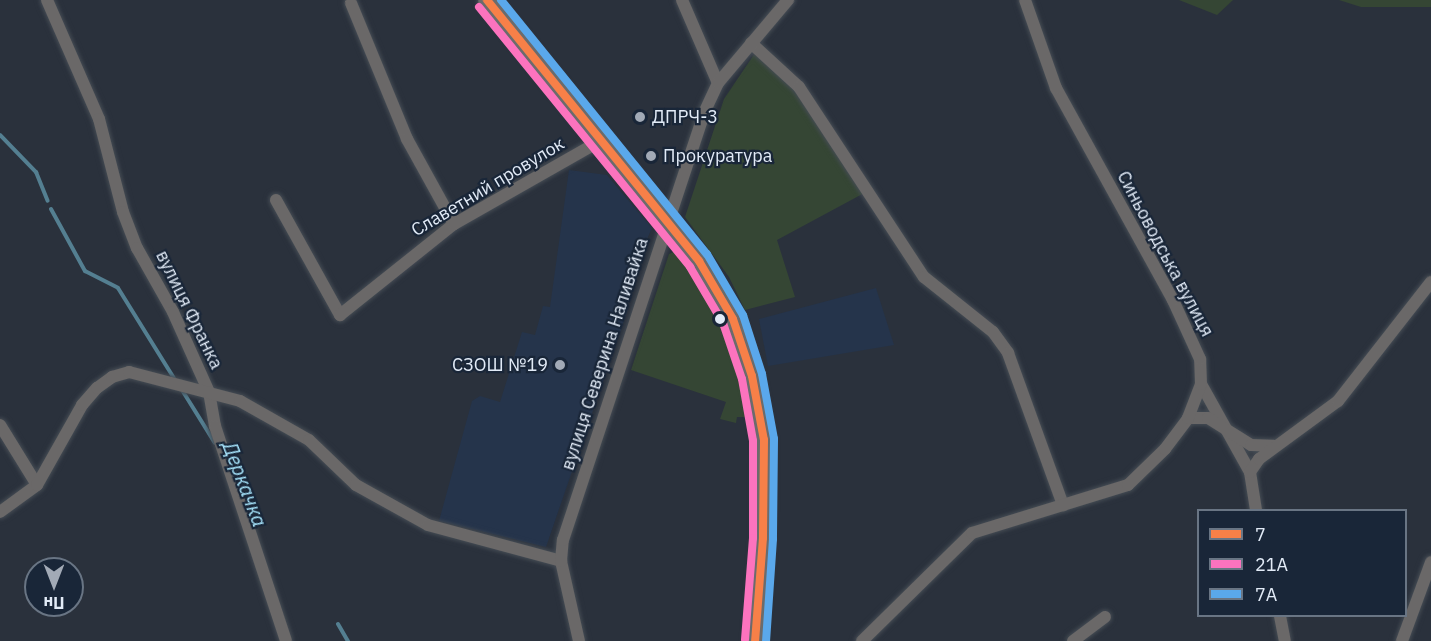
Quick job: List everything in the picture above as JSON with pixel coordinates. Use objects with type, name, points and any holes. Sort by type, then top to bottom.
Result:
[{"type":"main road","points":[[488,0],[602,140],[666,224],[699,261],[730,313],[756,394],[766,479],[755,641]]},
{"type":"street","name":"вулиця Франка","points":[[47,0],[99,119],[123,212],[137,248],[173,312],[209,392],[214,426],[285,641]]},
{"type":"street","points":[[682,0],[718,84]]},
{"type":"street","name":"вулиця Северина Наливайка","points":[[579,641],[561,561],[563,540],[666,224],[704,113],[718,84],[788,0]]},
{"type":"street","name":"Синьоводська вулиця","points":[[862,641],[972,533],[1128,484],[1165,449],[1188,418],[1201,384],[1200,359],[1196,349],[1173,300],[1056,88],[1025,0]]},
{"type":"street","points":[[351,3],[407,140],[454,224]]},
{"type":"street","points":[[751,43],[799,87],[924,277],[993,332],[1008,353],[1063,505]]},
{"type":"street","name":"Славетний провулок","points":[[276,200],[340,315],[454,224],[602,140]]},
{"type":"street","points":[[1250,472],[1259,459],[1338,401],[1431,282]]},
{"type":"street","points":[[0,512],[37,485],[82,405],[112,376],[129,372],[147,374],[240,400],[309,440],[356,485],[428,525],[561,561]]},
{"type":"street","points":[[1201,384],[1250,472],[1256,509]]},
{"type":"street","points":[[1188,418],[1208,418],[1251,445],[1277,446]]},
{"type":"street","points":[[0,425],[37,485]]},
{"type":"street","points":[[1402,641],[1431,562]]},
{"type":"street","points":[[1073,641],[1105,617]]},
{"type":"street","points":[[1280,617],[1285,641]]},
{"type":"shaded area","name":"СЗОШ №19","points":[[569,170],[607,175],[652,228],[632,272],[621,306],[628,309],[546,547],[439,521],[472,401],[480,396],[500,402],[522,332],[535,335],[543,306],[550,307]]},
{"type":"shaded area","points":[[876,288],[894,345],[768,366],[759,319]]},
{"type":"green space","points":[[1179,0],[1233,0],[1217,15]]},
{"type":"green space","points":[[1339,0],[1431,0],[1431,7],[1361,7]]},
{"type":"green space","points":[[757,50],[797,88],[868,191],[777,240],[795,297],[745,310],[729,277],[685,217],[724,99]]},
{"type":"green space","points":[[678,250],[719,313],[736,354],[742,383],[749,382],[754,417],[737,417],[736,423],[720,419],[726,402],[631,370],[669,254]]},
{"type":"waterway","name":"Деркачка","points":[[0,135],[36,172],[48,201]]},
{"type":"waterway","name":"Деркачка","points":[[51,209],[85,271],[118,288],[175,380]]},
{"type":"waterway","name":"Деркачка","points":[[182,390],[215,443]]},
{"type":"waterway","name":"Деркачка","points":[[338,624],[348,641]]},
{"type":"transit line","name":"7","points":[[487,0],[699,261],[733,319],[752,376],[764,440],[763,538],[755,641]]},
{"type":"transit line","name":"7А","points":[[501,0],[707,254],[743,315],[762,374],[774,439],[773,539],[766,641]]},
{"type":"transit line","name":"21А","points":[[479,7],[690,267],[723,323],[742,379],[753,441],[753,538],[745,640]]},
{"type":"place","name":"ДПРЧ-3","points":[[640,117]]},
{"type":"place","name":"Прокуратура","points":[[651,156]]},
{"type":"place","name":"СЗОШ №19","points":[[560,365]]}]
